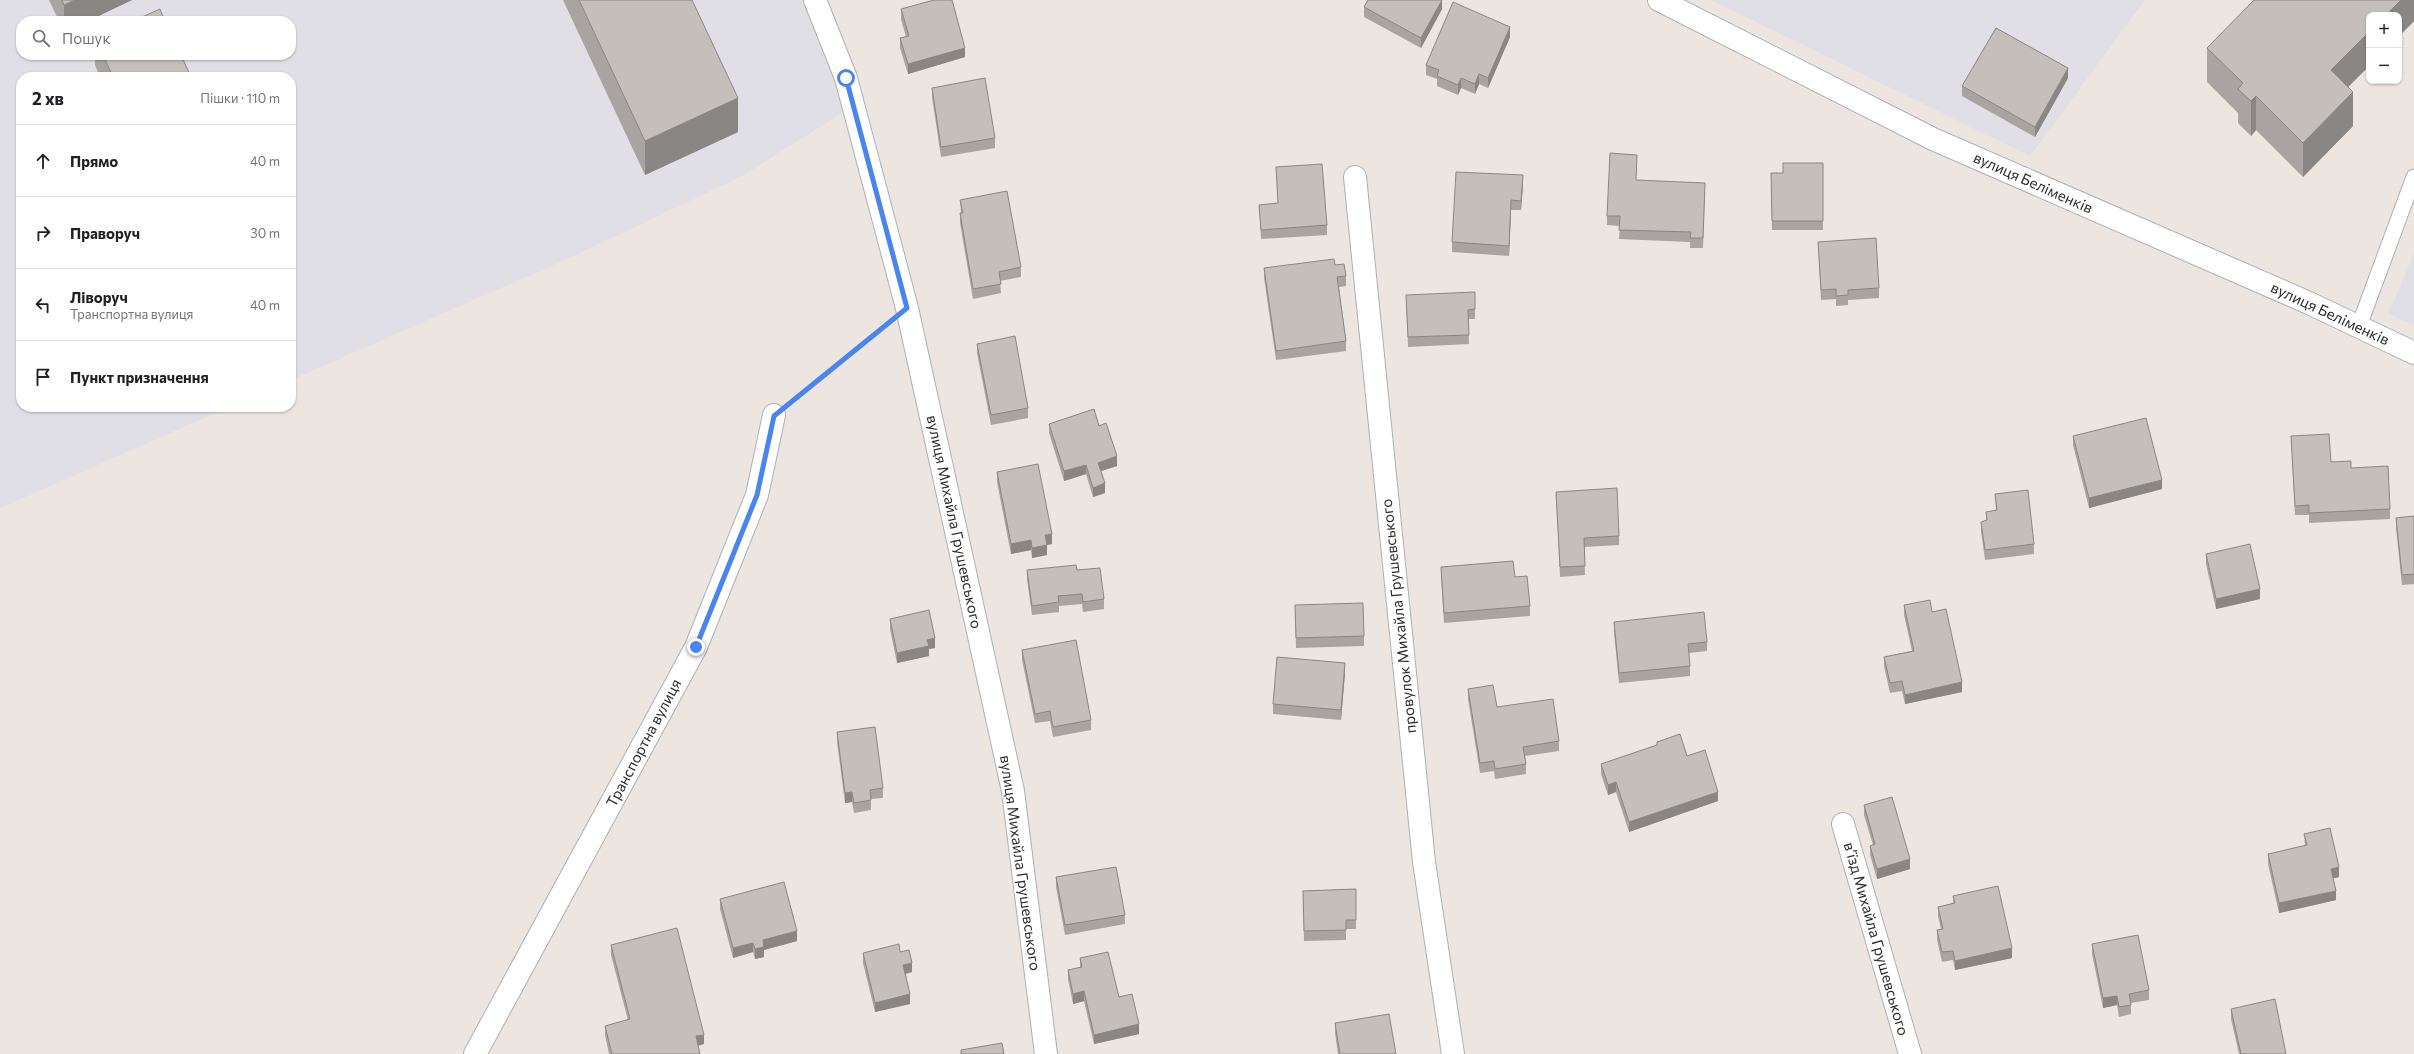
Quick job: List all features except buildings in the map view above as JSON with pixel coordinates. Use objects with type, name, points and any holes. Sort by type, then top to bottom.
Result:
[{"type":"street","name":"вулиця Михайла Грушевського","points":[[815,0],[846,78],[907,308],[1013,791],[1046,1054]]},
{"type":"street","name":"вулиця Беліменків","points":[[1659,0],[1932,139],[2359,326],[2414,354]]},
{"type":"street","name":"провулок Михайла Грушевського","points":[[1355,177],[1424,862],[1453,1054]]},
{"type":"street","name":"Транспортна вулиця","points":[[475,1054],[696,647],[757,495],[774,416]]},
{"type":"street","name":"в’їзд Михайла Грушевського","points":[[1843,824],[1910,1054]]},
{"type":"lane","points":[[2359,326],[2414,177]]},
{"type":"path","points":[[774,416],[907,308]]},
{"type":"shaded area","points":[[0,0],[804,0],[845,111],[744,175],[574,256],[296,378],[296,72],[16,72],[16,412],[218,412],[0,508]]},
{"type":"shaded area","points":[[1711,0],[2145,0],[2030,156]]},
{"type":"shaded area","points":[[2414,254],[2414,325],[2388,314]]},
{"type":"route","points":[[696,647],[757,495],[774,416],[907,308],[846,78]]}]
